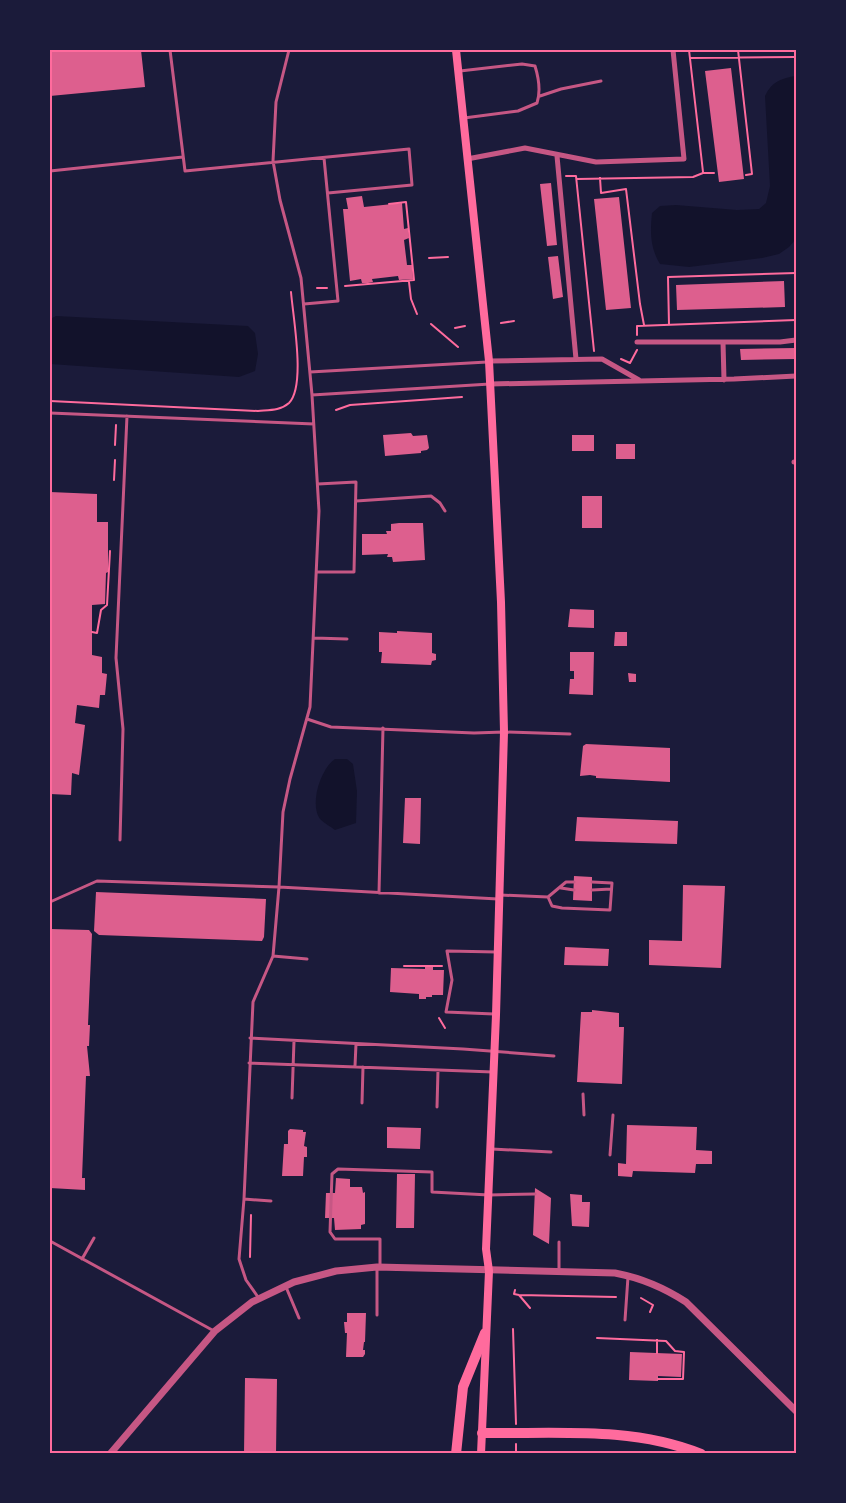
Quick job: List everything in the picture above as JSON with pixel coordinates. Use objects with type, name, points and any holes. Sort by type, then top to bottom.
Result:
[{"type":"highway","points":[[456,1454],[463,1387],[485,1333]]},
{"type":"highway","points":[[482,1433],[631,1436],[656,1439],[701,1454]]},
{"type":"main road","points":[[456,50],[489,362],[501,603],[504,732],[496,1015],[486,1249],[489,1271],[481,1454]]},
{"type":"street","points":[[467,159],[525,148],[596,162],[684,159],[673,50]]},
{"type":"street","points":[[557,156],[576,359]]},
{"type":"street","points":[[637,342],[796,340]]},
{"type":"street","points":[[723,342],[724,380]]},
{"type":"street","points":[[489,362],[602,359],[640,380]]},
{"type":"street","points":[[490,384],[724,380],[796,376]]},
{"type":"street","points":[[110,1454],[215,1331],[258,1299],[285,1286],[315,1276],[379,1267],[615,1273],[659,1285],[686,1302],[796,1411]]},
{"type":"lane","points":[[170,50],[185,171],[409,149],[412,185],[328,193]]},
{"type":"lane","points":[[258,1299],[246,1280],[239,1259],[244,1199],[250,1038],[253,1002],[273,956],[283,812],[310,707],[319,511],[304,304],[298,262],[280,200],[273,161],[276,102],[289,50]]},
{"type":"lane","points":[[458,72],[522,64],[535,66],[539,77],[540,96],[537,103],[518,111],[464,118]]},
{"type":"lane","points":[[540,96],[601,81]]},
{"type":"lane","points":[[50,171],[183,157]]},
{"type":"lane","points":[[304,304],[338,301],[324,158]]},
{"type":"lane","points":[[310,372],[489,362]]},
{"type":"lane","points":[[312,395],[490,384]]},
{"type":"lane","points":[[50,413],[314,424]]},
{"type":"lane","points":[[120,840],[123,729],[116,658],[127,416]]},
{"type":"lane","points":[[317,572],[354,572],[356,501],[356,482],[318,484]]},
{"type":"lane","points":[[356,501],[431,496],[440,503],[445,511]]},
{"type":"lane","points":[[314,638],[347,639]]},
{"type":"lane","points":[[307,719],[331,727],[464,733],[570,734]]},
{"type":"lane","points":[[379,893],[383,728]]},
{"type":"lane","points":[[50,902],[97,881],[498,897],[548,897],[566,882],[574,882]]},
{"type":"lane","points":[[548,897],[552,906],[610,910],[612,883],[592,882]]},
{"type":"lane","points":[[560,888],[574,890]]},
{"type":"lane","points":[[592,890],[611,890]]},
{"type":"lane","points":[[496,1015],[446,1012],[452,980],[447,951],[497,952]]},
{"type":"lane","points":[[273,956],[307,959]]},
{"type":"lane","points":[[250,1038],[554,1056]]},
{"type":"lane","points":[[292,1098],[294,1041]]},
{"type":"lane","points":[[355,1066],[356,1044]]},
{"type":"lane","points":[[249,1063],[494,1072]]},
{"type":"lane","points":[[362,1103],[363,1067]]},
{"type":"lane","points":[[437,1107],[438,1070]]},
{"type":"lane","points":[[583,1094],[584,1115]]},
{"type":"lane","points":[[610,1155],[613,1115]]},
{"type":"lane","points":[[490,1149],[551,1152]]},
{"type":"lane","points":[[377,1315],[380,1239],[335,1239],[331,1236],[332,1174],[338,1169],[432,1172],[432,1192],[489,1195],[535,1194]]},
{"type":"lane","points":[[244,1199],[271,1201]]},
{"type":"lane","points":[[82,1259],[94,1238]]},
{"type":"lane","points":[[50,1241],[215,1331]]},
{"type":"lane","points":[[559,1242],[559,1271]]},
{"type":"lane","points":[[625,1320],[628,1275]]},
{"type":"lane","points":[[285,1286],[299,1318]]},
{"type":"path","points":[[689,50],[703,173]]},
{"type":"path","points":[[738,50],[752,174],[746,175]]},
{"type":"path","points":[[690,58],[796,57]]},
{"type":"path","points":[[576,179],[693,177],[703,173],[714,173]]},
{"type":"path","points":[[566,176],[576,176],[594,351]]},
{"type":"path","points":[[600,178],[601,193],[626,189],[644,326]]},
{"type":"path","points":[[345,286],[414,280],[406,202],[389,204]]},
{"type":"path","points":[[429,258],[448,256]]},
{"type":"path","points":[[669,325],[668,277],[796,273]]},
{"type":"path","points":[[409,282],[411,299],[417,314]]},
{"type":"path","points":[[317,288],[327,288]]},
{"type":"path","points":[[50,401],[258,411],[282,408],[294,396],[298,380],[291,292]]},
{"type":"path","points":[[501,323],[514,321]]},
{"type":"path","points":[[431,324],[458,348]]},
{"type":"path","points":[[455,328],[465,326]]},
{"type":"path","points":[[336,410],[350,405],[462,397]]},
{"type":"path","points":[[115,445],[117,425]]},
{"type":"path","points":[[114,480],[115,460]]},
{"type":"path","points":[[92,632],[97,633],[101,610],[107,605],[110,551]]},
{"type":"path","points":[[404,966],[442,966]]},
{"type":"path","points":[[439,1018],[445,1028]]},
{"type":"path","points":[[250,1257],[252,1209]]},
{"type":"path","points":[[515,1290],[514,1294],[616,1297]]},
{"type":"path","points":[[519,1294],[530,1308]]},
{"type":"path","points":[[641,1298],[653,1305],[650,1312]]},
{"type":"path","points":[[513,1329],[516,1422]]},
{"type":"path","points":[[597,1338],[666,1341],[675,1351],[684,1352],[683,1379],[658,1378]]},
{"type":"path","points":[[657,1340],[657,1353]]},
{"type":"path","points":[[516,1445],[516,1454]]},
{"type":"shaded area","points":[[796,76],[796,239],[779,254],[762,258],[689,267],[660,264],[653,246],[651,227],[652,213],[660,206],[676,205],[737,210],[759,209],[766,203],[770,186],[765,96],[770,87],[786,78]]},
{"type":"shaded area","points":[[56,316],[248,326],[255,333],[258,354],[255,371],[239,377],[50,364],[50,319]]},
{"type":"shaded area","points":[[335,759],[347,759],[353,764],[357,791],[356,823],[335,830],[320,819],[316,796],[325,770]]},
{"type":"building","points":[[50,50],[141,50],[145,87],[50,96]]},
{"type":"building","points":[[731,68],[744,179],[719,182],[705,71]]},
{"type":"building","points":[[551,183],[557,245],[547,246],[540,184]]},
{"type":"building","points":[[362,196],[364,207],[402,203],[404,229],[408,228],[409,238],[404,240],[407,265],[412,265],[413,279],[399,280],[398,276],[372,279],[373,282],[368,283],[362,283],[361,279],[350,281],[343,209],[348,209],[346,198]]},
{"type":"building","points":[[619,197],[631,308],[606,310],[594,199]]},
{"type":"building","points":[[558,256],[563,297],[553,299],[548,257]]},
{"type":"building","points":[[784,281],[785,307],[677,310],[676,285]]},
{"type":"building","points":[[796,348],[796,359],[741,360],[740,349]]},
{"type":"building","points":[[411,433],[413,436],[427,435],[429,448],[421,453],[385,456],[383,435]]},
{"type":"building","points":[[572,435],[594,435],[594,451],[572,451]]},
{"type":"building","points":[[616,444],[635,444],[635,459],[616,459]]},
{"type":"building","points":[[50,492],[97,494],[97,522],[108,522],[108,572],[106,573],[105,604],[92,605],[92,655],[102,657],[102,673],[107,674],[105,695],[100,695],[99,708],[77,705],[75,723],[85,725],[79,775],[72,773],[71,795],[50,794]]},
{"type":"building","points":[[582,496],[602,496],[602,528],[582,528]]},
{"type":"building","points":[[423,523],[425,560],[393,562],[392,557],[387,557],[388,554],[362,555],[362,534],[387,534],[386,531],[391,531],[391,524]]},
{"type":"building","points":[[570,609],[594,610],[594,628],[568,627]]},
{"type":"building","points":[[397,631],[432,633],[432,653],[436,654],[436,660],[432,661],[431,665],[381,663],[379,632],[397,633]]},
{"type":"building","points":[[615,632],[627,632],[627,646],[614,646]]},
{"type":"building","points":[[570,652],[594,652],[593,695],[569,694],[570,679],[574,679],[574,671],[570,671]]},
{"type":"building","points":[[628,673],[636,674],[636,682],[629,682]]},
{"type":"building","points":[[586,744],[670,748],[670,782],[580,776],[583,746]]},
{"type":"building","points":[[405,798],[421,798],[420,844],[403,843]]},
{"type":"building","points":[[577,817],[678,821],[677,844],[575,841]]},
{"type":"building","points":[[574,876],[592,877],[592,901],[573,900]]},
{"type":"building","points":[[683,885],[725,886],[721,968],[649,965],[649,940],[682,941]]},
{"type":"building","points":[[96,892],[266,899],[264,937],[262,941],[99,935],[94,931]]},
{"type":"building","points":[[50,929],[89,930],[92,934],[88,1025],[90,1025],[89,1046],[87,1046],[90,1076],[86,1076],[82,1178],[85,1178],[85,1190],[50,1188]]},
{"type":"building","points":[[565,947],[609,949],[608,966],[564,965]]},
{"type":"building","points":[[425,967],[444,970],[443,995],[432,995],[426,999],[419,999],[419,994],[390,992],[391,968],[425,969]]},
{"type":"building","points":[[592,1010],[619,1013],[619,1027],[624,1027],[622,1084],[577,1082],[581,1012],[592,1012]]},
{"type":"building","points":[[627,1125],[697,1127],[696,1150],[712,1151],[712,1164],[696,1164],[695,1173],[633,1171],[632,1177],[618,1176],[618,1163],[626,1164]]},
{"type":"building","points":[[387,1127],[421,1128],[420,1149],[387,1148]]},
{"type":"building","points":[[290,1129],[306,1132],[304,1146],[307,1147],[307,1157],[304,1157],[303,1176],[282,1176],[284,1144],[288,1144]]},
{"type":"building","points":[[397,1174],[415,1174],[414,1228],[396,1228]]},
{"type":"building","points":[[336,1178],[350,1179],[350,1187],[362,1187],[363,1193],[365,1192],[365,1224],[361,1225],[361,1229],[335,1230],[334,1218],[325,1218],[326,1193],[335,1193]]},
{"type":"building","points":[[535,1188],[551,1198],[549,1244],[533,1235]]},
{"type":"building","points":[[570,1194],[582,1195],[582,1202],[590,1202],[589,1227],[572,1226]]},
{"type":"building","points":[[347,1313],[366,1313],[363,1357],[346,1357],[347,1333],[345,1333],[344,1322],[347,1322]]},
{"type":"building","points":[[630,1352],[682,1354],[681,1377],[658,1376],[658,1381],[629,1380]]},
{"type":"building","points":[[245,1378],[277,1379],[276,1454],[244,1454]]}]
